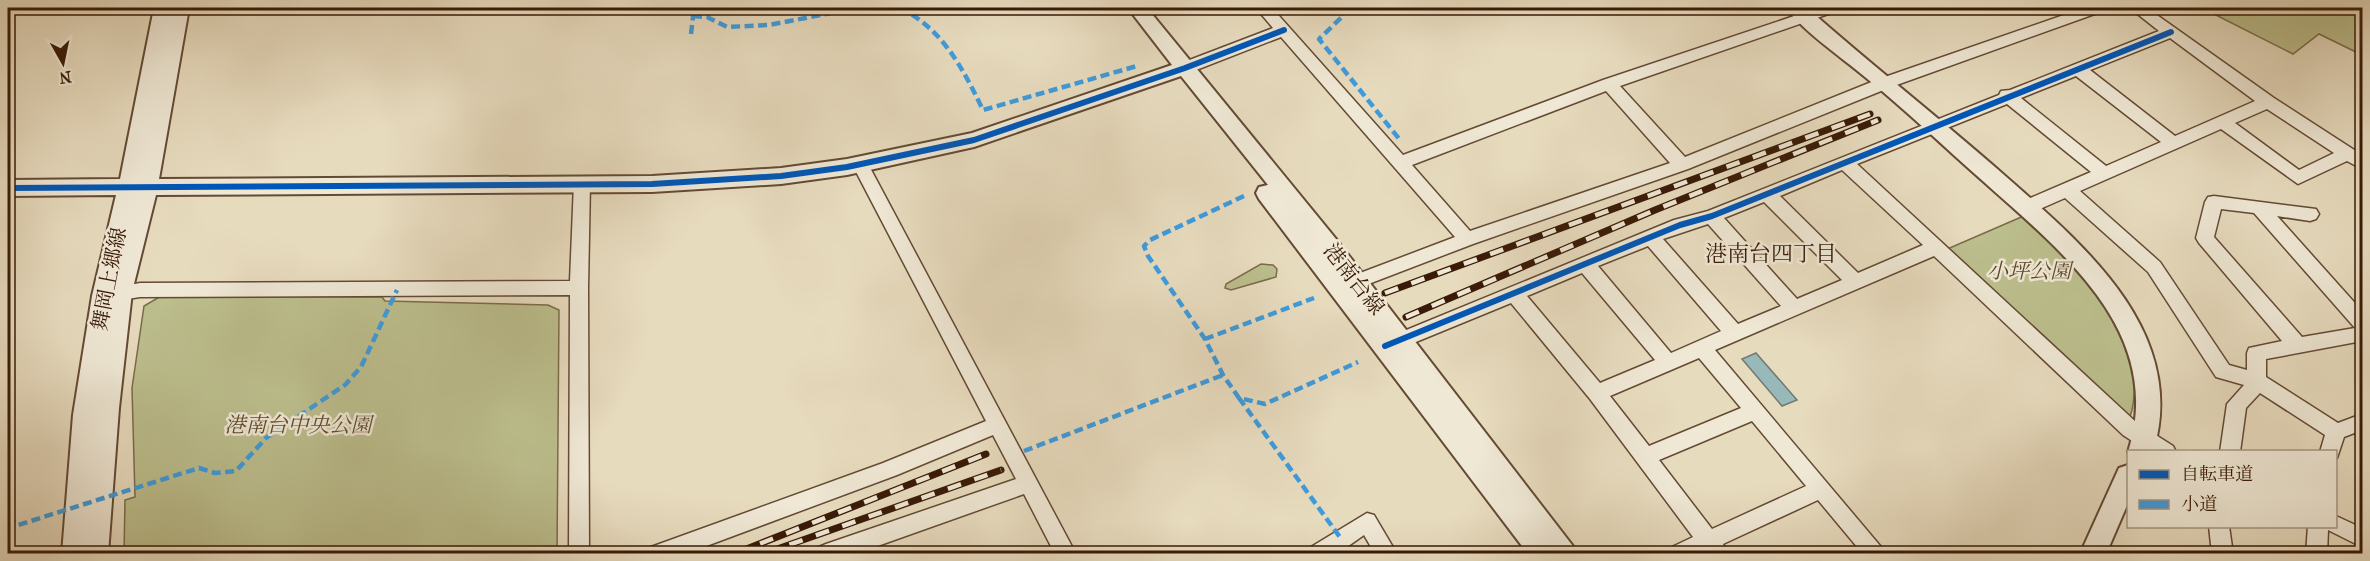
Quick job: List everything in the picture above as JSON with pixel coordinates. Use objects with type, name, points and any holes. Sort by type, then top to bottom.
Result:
[{"type":"street","name":"舞岡上郷線","points":[[138,187],[163,8]]},
{"type":"street","name":"舞岡上郷線","points":[[75,554],[85,415],[180,8]]},
{"type":"street","name":"港南台線","points":[[1123,8],[1178,70],[1348,284],[1544,554]]},
{"type":"street","name":"港南台線","points":[[1137,8],[1178,70]]},
{"type":"street","points":[[1264,8],[1402,162],[1467,239]]},
{"type":"street","points":[[1402,162],[1801,12],[1832,8]]},
{"type":"street","points":[[1348,284],[1467,239],[1682,165],[1885,83],[2098,8]]},
{"type":"street","points":[[2138,8],[2268,102],[2362,163]]},
{"type":"street","points":[[1801,12],[2027,207],[2079,255],[2121,310],[2140,352],[2145,377],[2147,427],[2142,446]]},
{"type":"street","points":[[8,188],[716,181],[782,176],[860,164],[974,141],[1178,70],[1284,30]]},
{"type":"street","points":[[1393,343],[1652,239],[1680,225],[1712,216],[2007,95],[2171,32]]},
{"type":"street","points":[[2078,69],[2173,143]]},
{"type":"street","points":[[1609,84],[1682,165]]},
{"type":"street","points":[[2007,95],[2103,173]]},
{"type":"street","points":[[2027,207],[2268,102]]},
{"type":"street","points":[[2222,122],[2298,178],[2347,154]]},
{"type":"street","points":[[1845,163],[1936,247],[2142,446],[2158,450]]},
{"type":"street","points":[[860,164],[1066,554]]},
{"type":"street","points":[[579,554],[579,288],[582,183]]},
{"type":"street","points":[[2066,189],[2154,267],[2223,371],[2257,381],[2336,432]]},
{"type":"street","points":[[1766,193],[1856,282]]},
{"type":"street","points":[[2297,345],[2205,238],[2214,202],[2310,214]]},
{"type":"street","points":[[2260,208],[2362,323]]},
{"type":"street","points":[[1712,216],[1793,307]]},
{"type":"street","points":[[1652,239],[1732,332]]},
{"type":"street","points":[[1597,393],[1732,332],[1936,247]]},
{"type":"street","points":[[1586,265],[1667,361]]},
{"type":"street","points":[[112,294],[140,290],[579,288]]},
{"type":"street","name":"舞岡上郷線","points":[[95,554],[112,294]]},
{"type":"street","points":[[1515,295],[1597,393],[1714,546]]},
{"type":"street","points":[[2230,450],[2237,404],[2250,394],[2257,381],[2256,352],[2362,334]]},
{"type":"street","name":"港南台線","points":[[1393,343],[1566,554]]},
{"type":"street","points":[[1701,346],[1874,553]]},
{"type":"street","points":[[1645,457],[1755,411]]},
{"type":"street","points":[[2336,432],[2362,422]]},
{"type":"street","points":[[658,554],[890,469],[997,425]]},
{"type":"street","points":[[2331,450],[2336,432]]},
{"type":"street","points":[[2093,554],[2127,478]]},
{"type":"street","points":[[826,554],[1028,484]]},
{"type":"street","points":[[1679,554],[1714,546],[1821,489]]},
{"type":"street","points":[[1318,554],[1367,522],[1388,554]]},
{"type":"street","points":[[2337,525],[2362,537]]},
{"type":"street","points":[[2219,528],[2223,554]]},
{"type":"street","points":[[2316,554],[2318,528]]},
{"type":"green space","points":[[2202,8],[2362,8],[2362,55],[2319,34],[2293,54]]},
{"type":"green space","name":"小坪公園","points":[[2026,215],[2094,282],[2110,305],[2124,335],[2133,368],[2134,385],[2130,417],[1945,250]]},
{"type":"green space","points":[[1261,264],[1273,265],[1277,269],[1276,277],[1231,290],[1225,288],[1226,284]]},
{"type":"green space","name":"港南台中央公園","points":[[161,296],[382,297],[385,301],[548,305],[559,310],[557,553],[124,554],[125,500],[135,497],[132,388],[144,306]]},
{"type":"water","points":[[1756,353],[1797,400],[1782,406],[1742,359]]},
{"type":"railway","points":[[1385,293],[1870,114]]},
{"type":"railway","points":[[1406,317],[1655,210],[1878,120]]},
{"type":"railway","points":[[734,554],[986,454]]},
{"type":"railway","points":[[763,554],[1001,470]]},
{"type":"marked path","points":[[691,34],[694,8]]},
{"type":"marked path","points":[[693,16],[707,17],[727,27],[769,25],[831,13],[891,8]]},
{"type":"marked path","points":[[900,8],[915,15],[940,37],[960,65],[983,110],[1137,66]]},
{"type":"marked path","points":[[1338,8],[1344,15],[1319,39],[1400,140]]},
{"type":"marked path","points":[[1244,196],[1150,240],[1144,246],[1148,256],[1205,339],[1223,375],[1239,398],[1265,404],[1358,362]]},
{"type":"marked path","points":[[8,517],[18,525],[199,468],[215,473],[236,471],[266,438],[345,385],[361,367],[397,290]]},
{"type":"marked path","points":[[1205,339],[1314,298]]},
{"type":"marked path","points":[[1024,451],[1223,375]]},
{"type":"marked path","points":[[1239,398],[1342,540]]},
{"type":"cycle path","points":[[8,188],[652,184],[781,176],[847,167],[974,140],[1185,68],[1284,30]]},
{"type":"cycle path","points":[[1385,346],[1680,225],[1712,216],[2171,32]]},
{"type":"district","name":"港南台四丁目","points":[[1771,254]]}]
